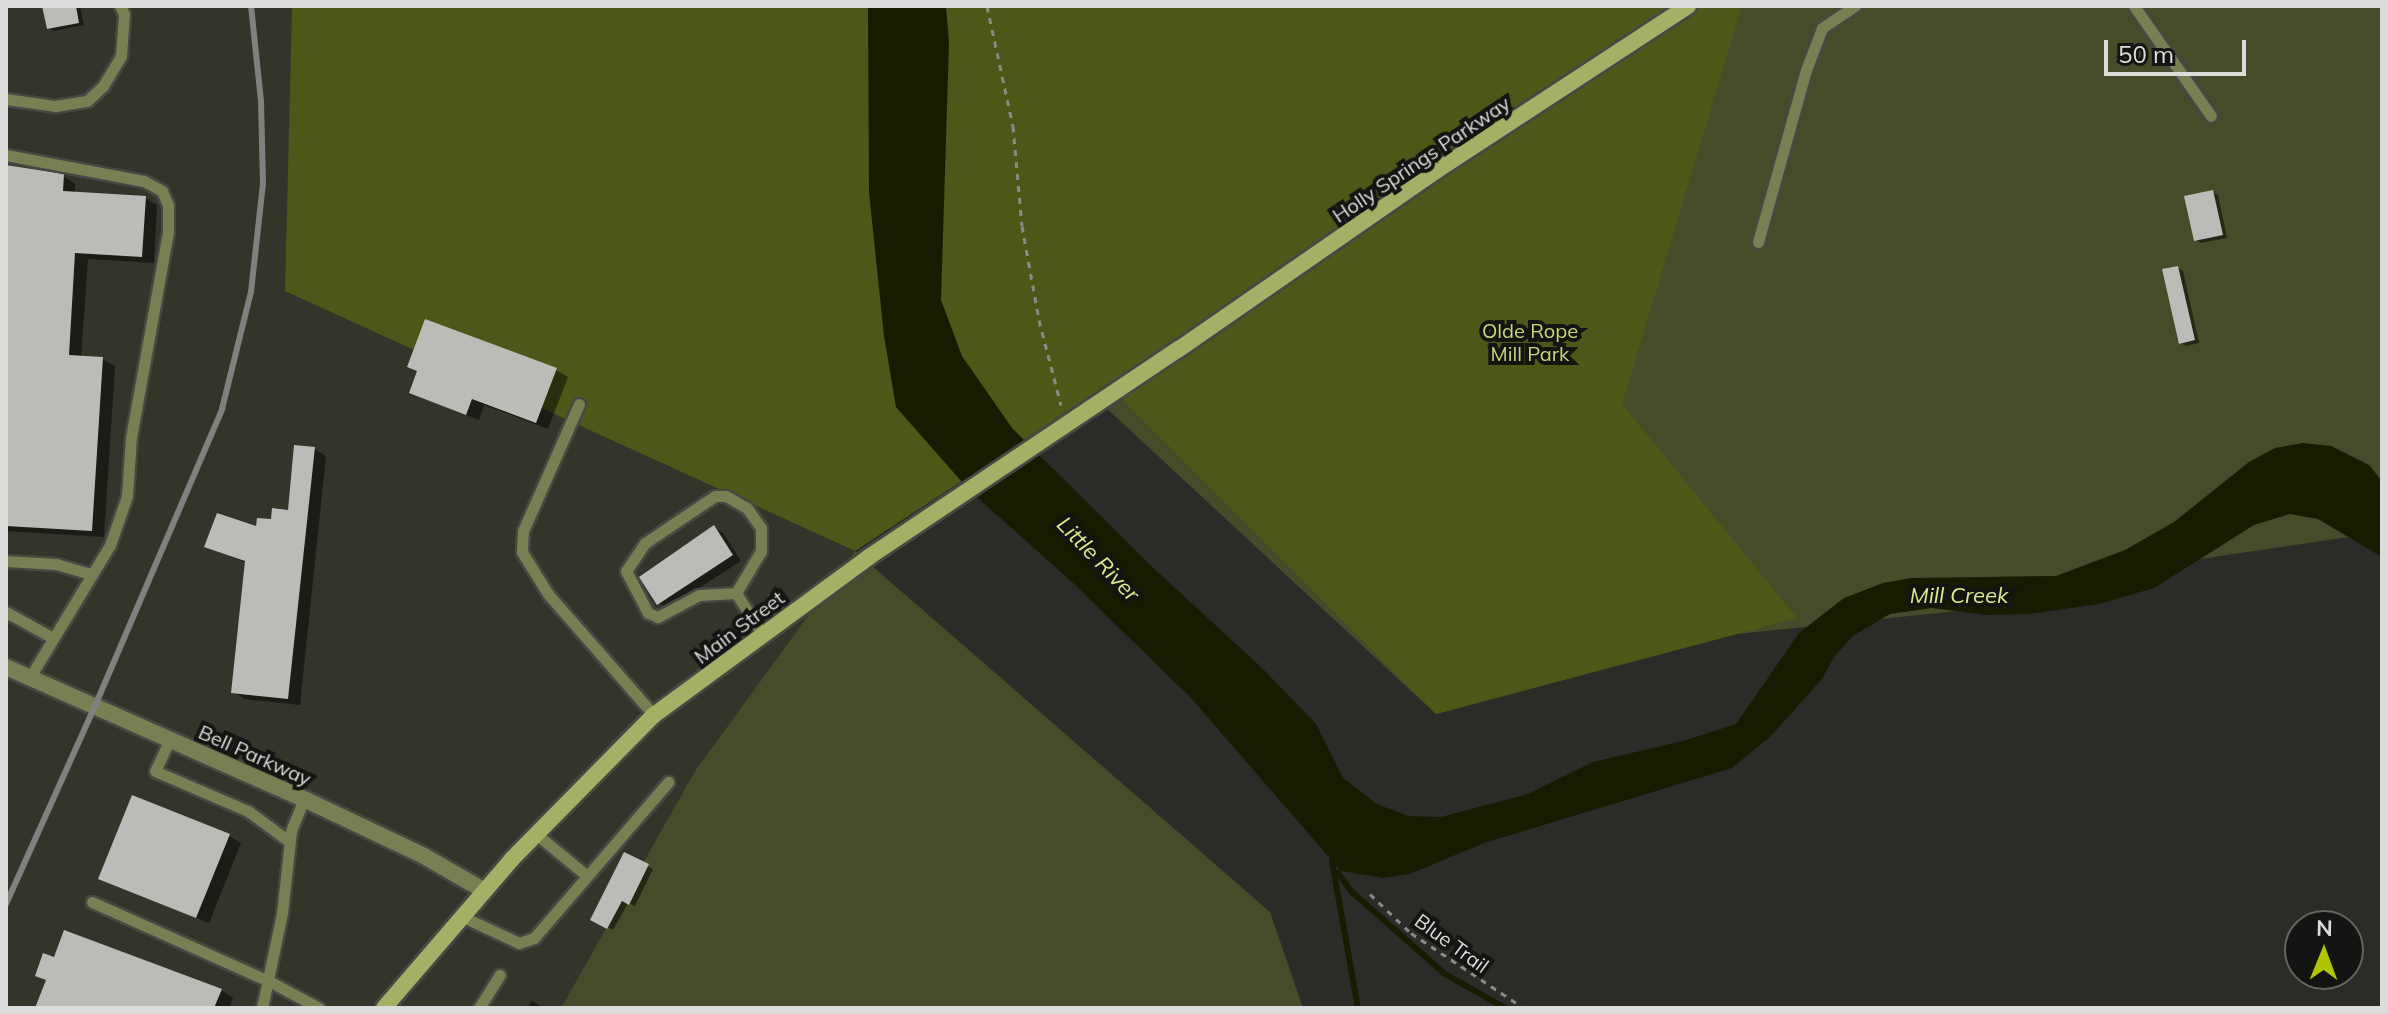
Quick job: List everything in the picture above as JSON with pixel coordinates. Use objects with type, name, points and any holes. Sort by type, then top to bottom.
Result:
[{"type":"main road","name":"Holly Springs Parkway","points":[[1179,349],[1436,171],[1688,6]]},
{"type":"main road","name":"Main Street","points":[[389,1006],[483,890],[535,833],[654,715],[869,557],[1179,349]]},
{"type":"street","name":"Bell Parkway","points":[[6,667],[304,799],[424,856],[483,890]]},
{"type":"lane","points":[[6,99],[55,106],[87,101],[103,86],[121,56],[124,14],[120,6]]},
{"type":"lane","points":[[1758,242],[1806,70],[1822,28],[1855,6]]},
{"type":"lane","points":[[2134,6],[2211,116]]},
{"type":"lane","points":[[6,155],[144,181],[162,191],[168,205],[168,232],[131,437],[127,496],[110,545],[30,677]]},
{"type":"lane","points":[[579,404],[523,531],[522,552],[548,594],[654,715]]},
{"type":"lane","points":[[715,496],[726,496],[747,508],[761,528],[761,551],[736,593],[699,595],[658,617],[648,613],[626,571],[645,543],[715,496]]},
{"type":"lane","points":[[6,561],[56,564],[92,574]]},
{"type":"lane","points":[[736,593],[762,634]]},
{"type":"lane","points":[[6,612],[53,638]]},
{"type":"lane","points":[[170,739],[155,771],[250,812],[290,842]]},
{"type":"lane","points":[[461,916],[519,943],[534,938],[668,782]]},
{"type":"lane","points":[[262,1008],[282,913],[290,842],[304,799]]},
{"type":"lane","points":[[535,833],[586,875]]},
{"type":"lane","points":[[92,902],[269,981],[319,1008]]},
{"type":"lane","points":[[479,1008],[500,975]]},
{"type":"path","points":[[987,6],[1013,126],[1022,226],[1039,320],[1061,405]]},
{"type":"path","name":"Blue Trail","points":[[1370,894],[1411,933],[1524,1008]]},
{"type":"shaded area","points":[[6,6],[292,6],[286,291],[855,551],[695,771],[561,1008],[6,1008]]},
{"type":"green space","name":"Olde Rope Mill Park","points":[[292,6],[1742,6],[1622,404],[1797,618],[1436,714],[1108,385],[855,551],[285,291]]},
{"type":"green space","name":"Olde Rope Mill Park","points":[[347,6],[2382,6],[2382,532],[2179,562],[2140,592],[1737,634],[1436,714],[1088,391]]},
{"type":"green space","points":[[855,551],[1270,912],[1303,1008],[561,1008],[695,771]]},
{"type":"water","name":"Mill Creek","points":[[868,6],[946,6],[949,43],[941,300],[962,356],[1012,428],[1148,563],[1263,669],[1316,724],[1343,778],[1377,804],[1408,816],[1441,817],[1528,794],[1593,762],[1683,741],[1736,724],[1799,633],[1844,598],[1883,583],[1912,578],[2056,576],[2125,550],[2174,522],[2249,462],[2275,448],[2303,443],[2331,446],[2369,465],[2382,481],[2382,557],[2318,519],[2290,514],[2254,525],[2154,588],[2099,604],[2028,614],[1985,615],[1932,608],[1890,614],[1853,636],[1834,657],[1822,679],[1771,736],[1732,768],[1484,843],[1410,874],[1383,878],[1341,871],[1191,698],[1073,583],[969,490],[896,407],[884,336],[869,192]]},
{"type":"building","points":[[42,6],[76,6],[79,23],[47,29]]},
{"type":"building","points":[[6,165],[64,174],[63,191],[146,196],[142,257],[75,253],[69,355],[103,357],[92,531],[6,526]]},
{"type":"building","points":[[2213,190],[2223,235],[2194,241],[2184,196]]},
{"type":"building","points":[[2178,266],[2195,340],[2179,344],[2162,269]]},
{"type":"building","points":[[425,319],[557,368],[536,423],[472,399],[466,415],[409,393],[417,371],[407,367]]},
{"type":"building","points":[[294,445],[315,447],[288,699],[231,693],[245,561],[204,547],[217,513],[256,526],[257,518],[271,519],[272,508],[288,510]]},
{"type":"building","points":[[714,525],[733,555],[657,605],[639,577]]},
{"type":"building","points":[[132,795],[230,834],[196,918],[98,879]]},
{"type":"building","points":[[624,852],[649,864],[629,905],[622,901],[607,929],[590,920]]},
{"type":"building","points":[[64,930],[222,989],[214,1008],[35,1008],[46,980],[35,976],[43,953],[54,957]]},
{"type":"waterway","points":[[1336,856],[1332,861],[1358,1008]]},
{"type":"waterway","name":"Little River","points":[[1338,873],[1352,892],[1445,974],[1505,1008]]},
{"type":"railway","points":[[6,904],[222,409],[251,292],[263,183],[261,101],[251,6]]}]
